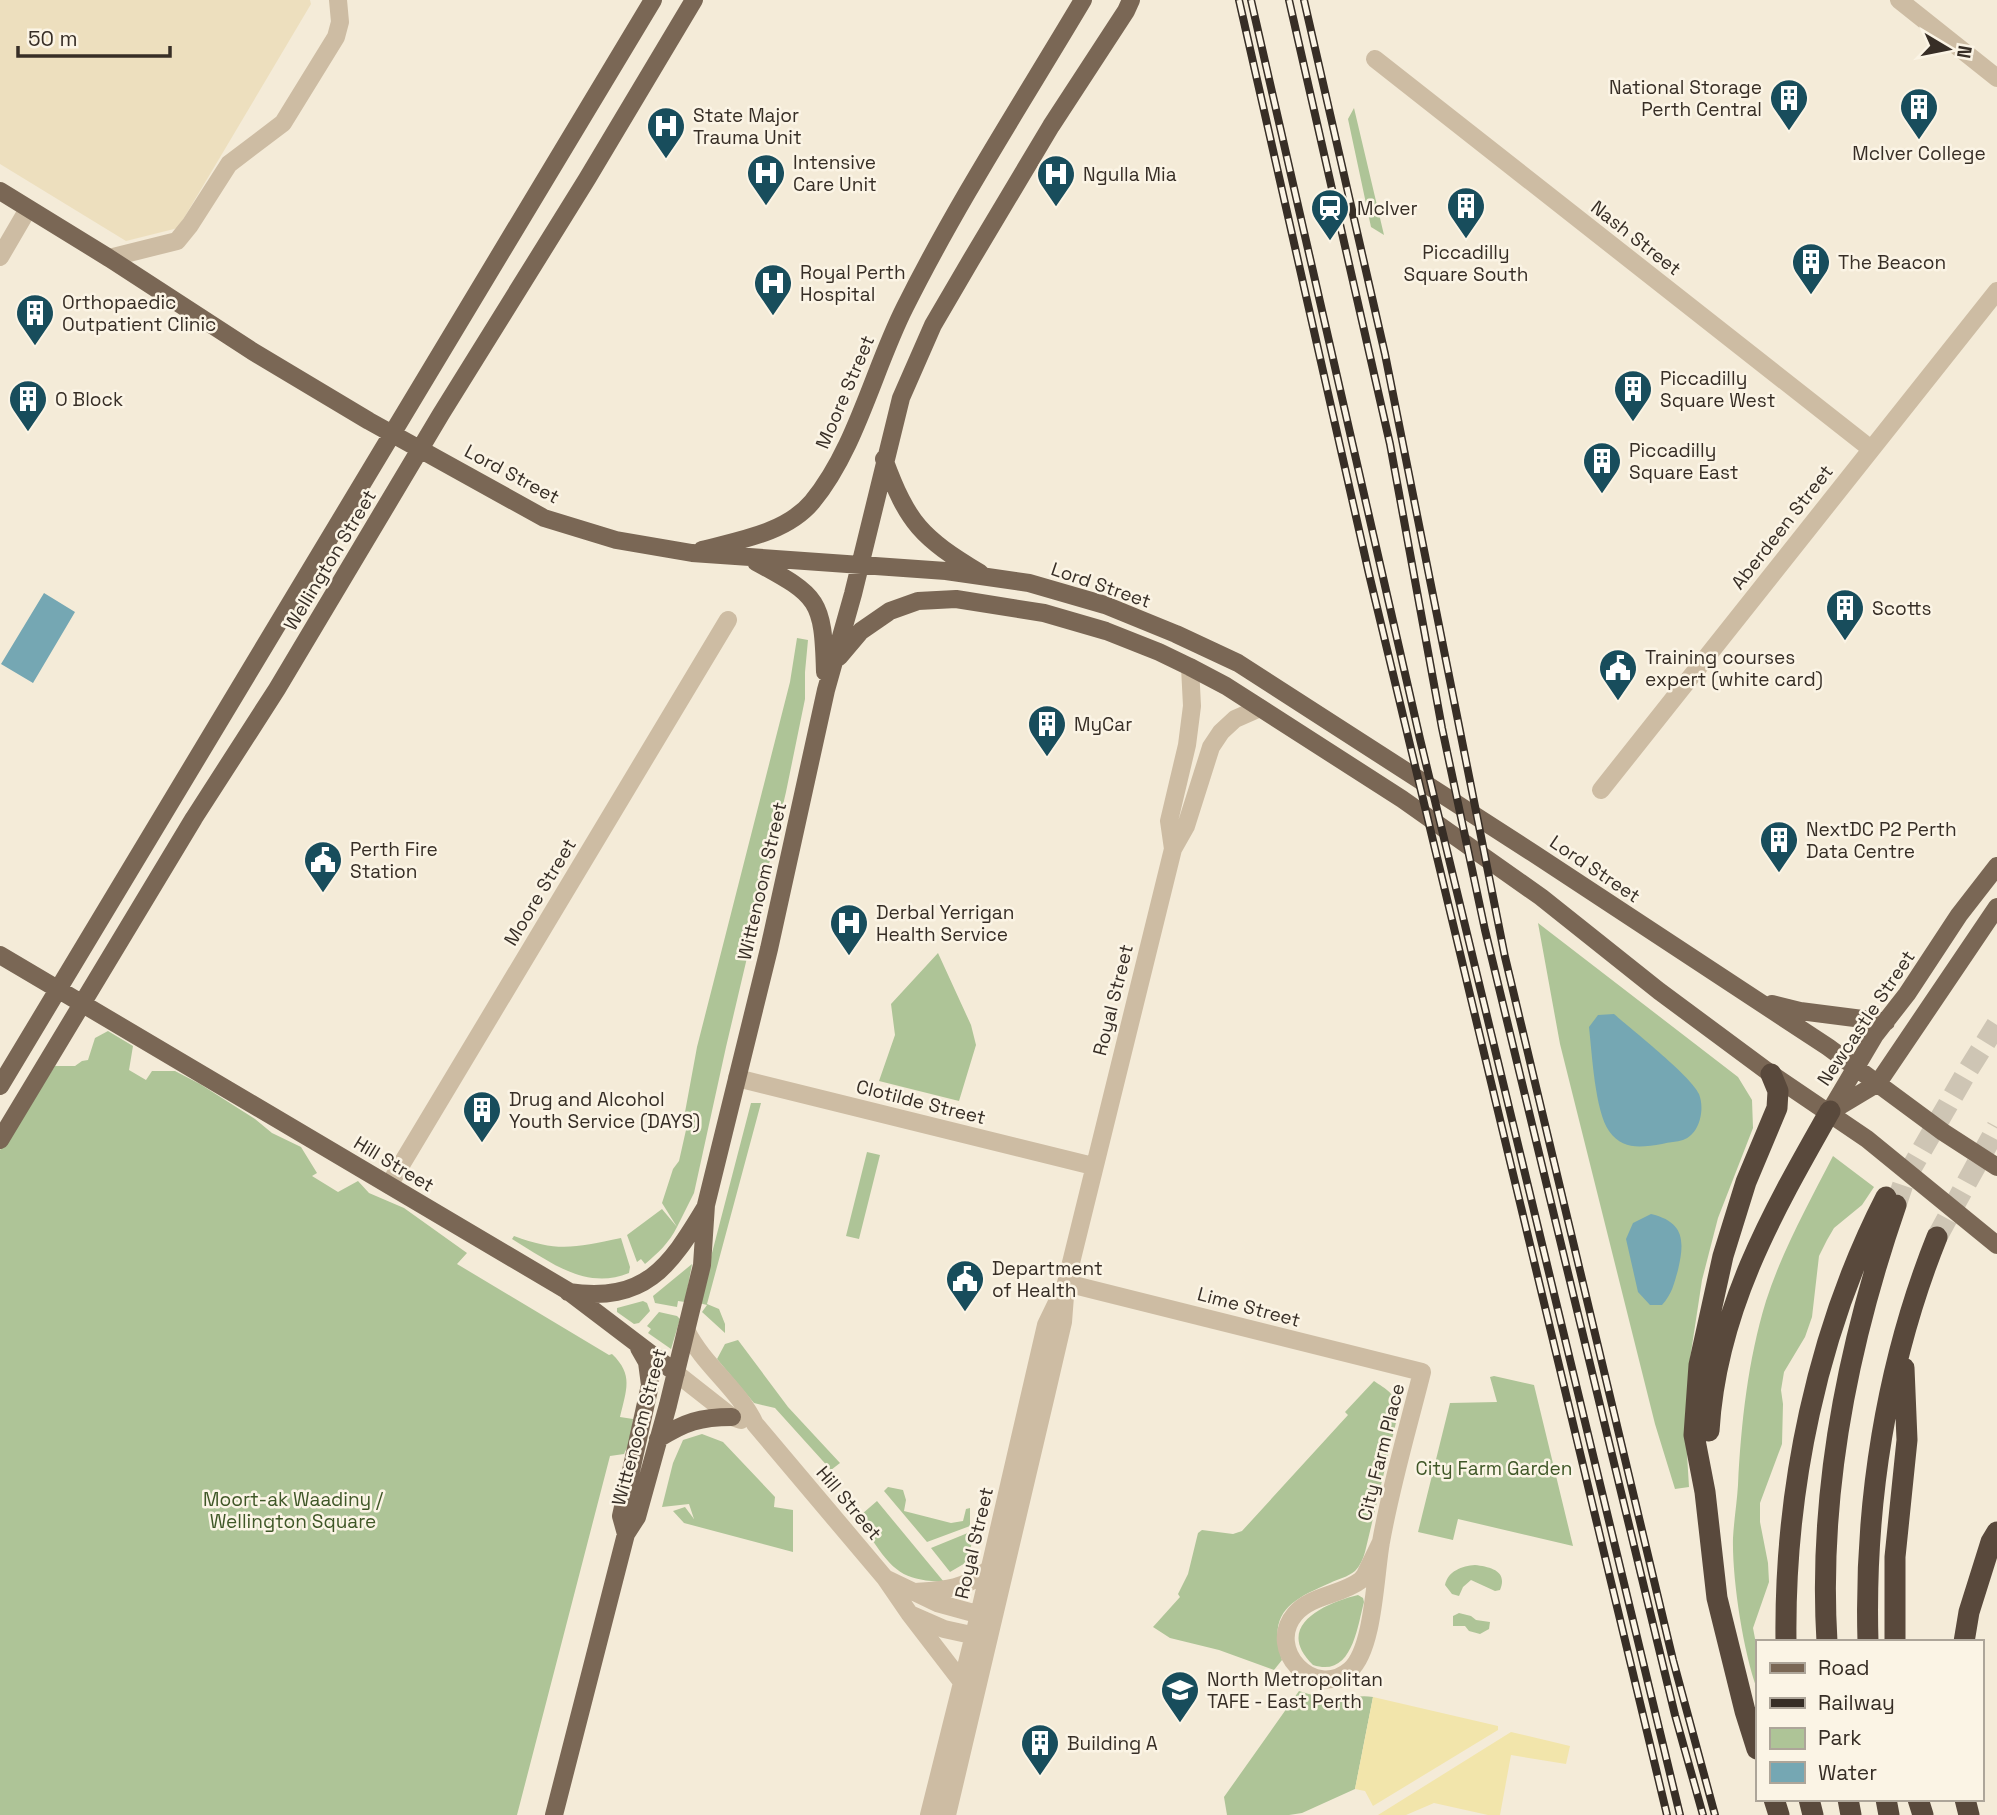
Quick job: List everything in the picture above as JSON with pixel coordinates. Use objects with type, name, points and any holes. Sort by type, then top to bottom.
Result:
[{"type":"highway","points":[[1756,1746],[1717,1598],[1706,1492],[1694,1435],[1699,1365],[1723,1256],[1746,1182],[1777,1108],[1778,1091],[1771,1074]]},
{"type":"highway","points":[[1706,1492],[1710,1408],[1729,1318],[1761,1236],[1830,1111]]},
{"type":"highway","points":[[1786,1640],[1793,1510],[1819,1371],[1825,1346],[1856,1262],[1891,1201],[1846,1390],[1836,1453],[1828,1518],[1824,1601],[1827,1640]]},
{"type":"highway","points":[[1868,1640],[1867,1605],[1873,1518],[1884,1427],[1903,1338],[1920,1278],[1937,1237]]},
{"type":"highway","points":[[1895,1640],[1895,1557],[1907,1440],[1903,1338]]},
{"type":"highway","points":[[1964,1640],[1969,1612],[1991,1542],[1997,1532]]},
{"type":"main road","name":"Wellington Street","points":[[0,1086],[653,0]]},
{"type":"main road","name":"Wellington Street","points":[[0,1140],[694,0]]},
{"type":"main road","name":"Moore Street","points":[[692,553],[769,531],[798,514],[811,502],[837,464],[904,309],[939,241],[1083,0]]},
{"type":"main road","points":[[860,566],[901,398],[933,325],[1051,125],[1131,0]]},
{"type":"main road","name":"Lord Street","points":[[0,191],[109,257],[252,351],[391,433],[544,518],[616,540],[692,553],[984,575],[1068,593],[1105,605],[1237,663],[1756,1000],[1855,1066],[1943,1132],[1997,1167]]},
{"type":"main road","points":[[884,459],[897,495],[910,518],[926,537],[984,575]]},
{"type":"main road","points":[[748,558],[797,584],[814,601],[821,616],[826,690]]},
{"type":"main road","name":"Wittenoom Street","points":[[554,1815],[626,1534],[636,1517],[676,1373],[702,1265],[706,1205],[769,949],[826,690],[860,566]]},
{"type":"main road","points":[[826,690],[841,652],[861,631],[899,607],[931,598],[986,602],[1044,613],[1106,631],[1159,652],[1226,686],[1402,799],[1541,897],[1659,991],[1771,1074],[1830,1111],[1867,1139],[1997,1245]]},
{"type":"main road","name":"Newcastle Street","points":[[1830,1111],[1855,1066],[1959,915],[1997,866]]},
{"type":"main road","name":"Newcastle Street","points":[[1830,1111],[1878,1083],[1997,907]]},
{"type":"main road","name":"Hill Street","points":[[0,955],[568,1292],[676,1373]]},
{"type":"main road","points":[[1756,1000],[1800,1011],[1885,1022]]},
{"type":"main road","name":"Wittenoom Street","points":[[568,1292],[603,1294],[631,1288],[651,1278],[667,1265],[706,1205]]},
{"type":"main road","name":"Wittenoom Street","points":[[626,1534],[621,1516],[650,1385],[647,1362],[635,1341]]},
{"type":"main road","points":[[658,1439],[697,1419],[732,1418]]},
{"type":"street","points":[[109,257],[177,241],[229,164],[283,124],[336,37],[340,22],[338,0]]},
{"type":"street","points":[[1899,0],[1997,78]]},
{"type":"street","name":"Nash Street","points":[[1375,59],[1871,449]]},
{"type":"street","points":[[0,257],[28,209]]},
{"type":"street","name":"Aberdeen Street","points":[[1601,790],[1997,291]]},
{"type":"street","name":"Moore Street","points":[[389,1185],[728,620]]},
{"type":"street","name":"Royal Street","points":[[1173,849],[1169,821],[1187,745],[1192,706],[1190,667]]},
{"type":"street","name":"Royal Street","points":[[947,1815],[982,1638],[1063,1322],[1066,1283],[1173,849],[1186,826],[1211,747],[1221,732],[1235,719],[1260,708]]},
{"type":"street","name":"Clotilde Street","points":[[737,1079],[1093,1167]]},
{"type":"street","name":"Royal Street","points":[[987,1617],[988,1570],[1046,1325],[1066,1283]]},
{"type":"street","name":"Lime Street","points":[[1066,1283],[1422,1372]]},
{"type":"street","name":"Hill Street","points":[[686,1330],[699,1354],[734,1391],[748,1409],[754,1424],[885,1578],[961,1682]]},
{"type":"street","name":"City Farm Place","points":[[1381,1542],[1361,1580],[1301,1608],[1289,1623],[1287,1650],[1296,1667],[1307,1675],[1319,1679],[1339,1676],[1350,1670],[1359,1659],[1371,1614],[1381,1542],[1422,1372]]},
{"type":"street","name":"Hill Street","points":[[676,1373],[732,1418],[754,1424]]},
{"type":"street","points":[[912,1592],[956,1588],[975,1580],[988,1570]]},
{"type":"street","name":"Hill Street","points":[[885,1578],[950,1608],[987,1617]]},
{"type":"street","points":[[909,1613],[929,1624],[982,1638]]},
{"type":"street","name":"Royal Street","points":[[929,1815],[961,1682],[982,1638]]},
{"type":"green space","points":[[1354,108],[1384,235],[1371,227],[1348,119]]},
{"type":"green space","points":[[797,638],[808,640],[805,699],[694,1193],[677,1227],[662,1203],[673,1169],[679,1161],[697,1047],[790,682]]},
{"type":"green space","points":[[1538,923],[1738,1077],[1752,1100],[1753,1128],[1718,1218],[1702,1280],[1690,1359],[1685,1421],[1689,1487],[1675,1489],[1655,1424],[1560,1044]]},
{"type":"green space","points":[[938,953],[971,1025],[976,1045],[959,1101],[879,1081],[895,1035],[891,1004]]},
{"type":"green space","name":"Moort-ak Waadiny / Wellington Square","points":[[108,1031],[133,1046],[129,1070],[146,1080],[152,1071],[175,1071],[200,1084],[272,1133],[301,1147],[317,1173],[312,1176],[338,1192],[358,1181],[369,1193],[404,1208],[467,1253],[457,1264],[609,1355],[612,1354],[623,1369],[626,1383],[620,1417],[633,1419],[631,1439],[624,1454],[610,1456],[517,1815],[0,1815],[0,1150],[55,1066],[75,1066],[88,1060],[95,1038]]},
{"type":"green space","points":[[751,1103],[761,1103],[707,1304],[719,1309],[725,1324],[725,1333],[702,1312],[707,1305],[699,1303]]},
{"type":"green space","points":[[867,1152],[880,1155],[859,1239],[846,1236]]},
{"type":"green space","points":[[1833,1156],[1874,1187],[1862,1205],[1834,1228],[1819,1256],[1812,1317],[1805,1337],[1784,1372],[1781,1390],[1782,1444],[1760,1503],[1760,1522],[1769,1582],[1753,1628],[1756,1644],[1756,1686],[1743,1635],[1733,1554],[1741,1438],[1754,1346],[1772,1282],[1796,1227]]},
{"type":"green space","points":[[662,1209],[677,1227],[667,1243],[650,1260],[645,1264],[641,1259],[637,1262],[627,1235]]},
{"type":"green space","points":[[514,1236],[543,1245],[568,1247],[621,1238],[630,1267],[629,1273],[613,1278],[582,1276],[540,1256],[512,1239]]},
{"type":"green space","points":[[692,1264],[685,1302],[678,1301],[677,1307],[655,1303],[653,1296]]},
{"type":"green space","points":[[643,1301],[647,1303],[650,1311],[639,1323],[634,1324],[617,1312],[617,1308]]},
{"type":"green space","points":[[659,1312],[680,1319],[671,1349],[648,1333],[651,1329],[647,1326]]},
{"type":"green space","points":[[738,1340],[788,1407],[840,1463],[831,1470],[775,1408],[754,1403],[717,1359],[725,1344]]},
{"type":"green space","name":"City Farm Garden","points":[[1490,1377],[1534,1385],[1573,1546],[1458,1519],[1453,1540],[1418,1532],[1450,1403],[1497,1402]]},
{"type":"green space","points":[[1374,1381],[1393,1396],[1399,1410],[1364,1555],[1352,1573],[1304,1595],[1286,1610],[1280,1619],[1278,1630],[1282,1660],[1274,1670],[1219,1650],[1170,1638],[1153,1627],[1180,1597],[1178,1594],[1188,1574],[1198,1533],[1202,1530],[1233,1534],[1242,1531],[1348,1415],[1345,1412]]},
{"type":"green space","points":[[702,1434],[723,1442],[775,1497],[774,1507],[793,1510],[793,1552],[684,1523],[673,1511],[685,1507],[694,1519],[689,1504],[662,1507],[673,1463],[683,1440]]},
{"type":"green space","points":[[888,1487],[903,1490],[906,1500],[904,1511],[951,1523],[963,1521],[966,1509],[970,1508],[970,1526],[927,1542],[884,1491]]},
{"type":"green space","points":[[877,1501],[944,1582],[912,1577],[890,1563],[863,1523],[862,1514]]},
{"type":"green space","points":[[975,1530],[967,1562],[950,1572],[931,1548]]},
{"type":"green space","points":[[1475,1565],[1500,1574],[1500,1590],[1495,1591],[1471,1580],[1463,1587],[1459,1596],[1452,1594],[1445,1585],[1449,1576],[1461,1568]]},
{"type":"green space","points":[[1358,1595],[1364,1602],[1355,1637],[1344,1658],[1326,1667],[1313,1665],[1302,1651],[1299,1639],[1301,1628],[1308,1618],[1319,1610]]},
{"type":"green space","points":[[1459,1613],[1490,1622],[1489,1629],[1480,1634],[1469,1631],[1465,1626],[1453,1626],[1453,1616]]},
{"type":"green space","points":[[1299,1691],[1334,1699],[1373,1697],[1355,1789],[1302,1813],[1227,1815],[1224,1797]]},
{"type":"sand","points":[[1373,1697],[1498,1726],[1498,1730],[1373,1806],[1365,1791],[1355,1789]]},
{"type":"sand","points":[[1511,1732],[1570,1746],[1566,1764],[1511,1755],[1500,1815],[1488,1815],[1434,1803],[1406,1815],[1378,1815]]},
{"type":"shaded area","points":[[0,0],[310,0],[311,4],[178,228],[126,241],[0,164]]},
{"type":"water","points":[[44,593],[75,612],[33,683],[1,664]]},
{"type":"water","points":[[1614,1014],[1674,1065],[1699,1094],[1700,1120],[1689,1137],[1681,1141],[1633,1146],[1620,1142],[1609,1131],[1597,1096],[1589,1027],[1598,1015]]},
{"type":"water","points":[[1651,1214],[1662,1217],[1676,1227],[1681,1241],[1675,1280],[1662,1305],[1650,1305],[1638,1292],[1626,1239],[1633,1223]]},
{"type":"tunnel","points":[[1896,1205],[1904,1181],[1997,1024]]},
{"type":"tunnel","points":[[1937,1237],[1997,1127]]},
{"type":"railway","points":[[1239,0],[1369,574],[1667,1815]]},
{"type":"railway","points":[[1251,0],[1420,739],[1680,1815]]},
{"type":"railway","points":[[1289,0],[1390,444],[1442,728],[1485,930],[1675,1715],[1703,1815]]},
{"type":"railway","points":[[1304,0],[1385,354],[1505,957],[1673,1660],[1715,1815]]},
{"type":"place","name":"National Storage Perth Central","points":[[1789,132]]},
{"type":"place","name":"McIver College","points":[[1919,141]]},
{"type":"place","name":"State Major Trauma Unit","points":[[666,160]]},
{"type":"place","name":"Intensive Care Unit","points":[[766,207]]},
{"type":"place","name":"Ngulla Mia","points":[[1056,208]]},
{"type":"place","name":"Piccadilly Square South","points":[[1466,240]]},
{"type":"place","name":"McIver","points":[[1330,242]]},
{"type":"place","name":"The Beacon","points":[[1811,296]]},
{"type":"place","name":"Royal Perth Hospital","points":[[773,317]]},
{"type":"place","name":"Orthopaedic Outpatient Clinic","points":[[35,347]]},
{"type":"place","name":"Piccadilly Square West","points":[[1633,423]]},
{"type":"place","name":"O Block","points":[[28,433]]},
{"type":"place","name":"Piccadilly Square East","points":[[1602,495]]},
{"type":"place","name":"Scotts","points":[[1845,642]]},
{"type":"place","name":"Training courses expert (white card)","points":[[1618,702]]},
{"type":"place","name":"MyCar","points":[[1047,758]]},
{"type":"place","name":"NextDC P2 Perth Data Centre","points":[[1779,874]]},
{"type":"place","name":"Perth Fire Station","points":[[323,894]]},
{"type":"place","name":"Derbal Yerrigan Health Service","points":[[849,957]]},
{"type":"place","name":"Drug and Alcohol Youth Service (DAYS)","points":[[482,1144]]},
{"type":"place","name":"Department of Health","points":[[965,1313]]},
{"type":"place","name":"North Metropolitan TAFE - East Perth","points":[[1180,1724]]},
{"type":"place","name":"Building A","points":[[1040,1777]]}]
